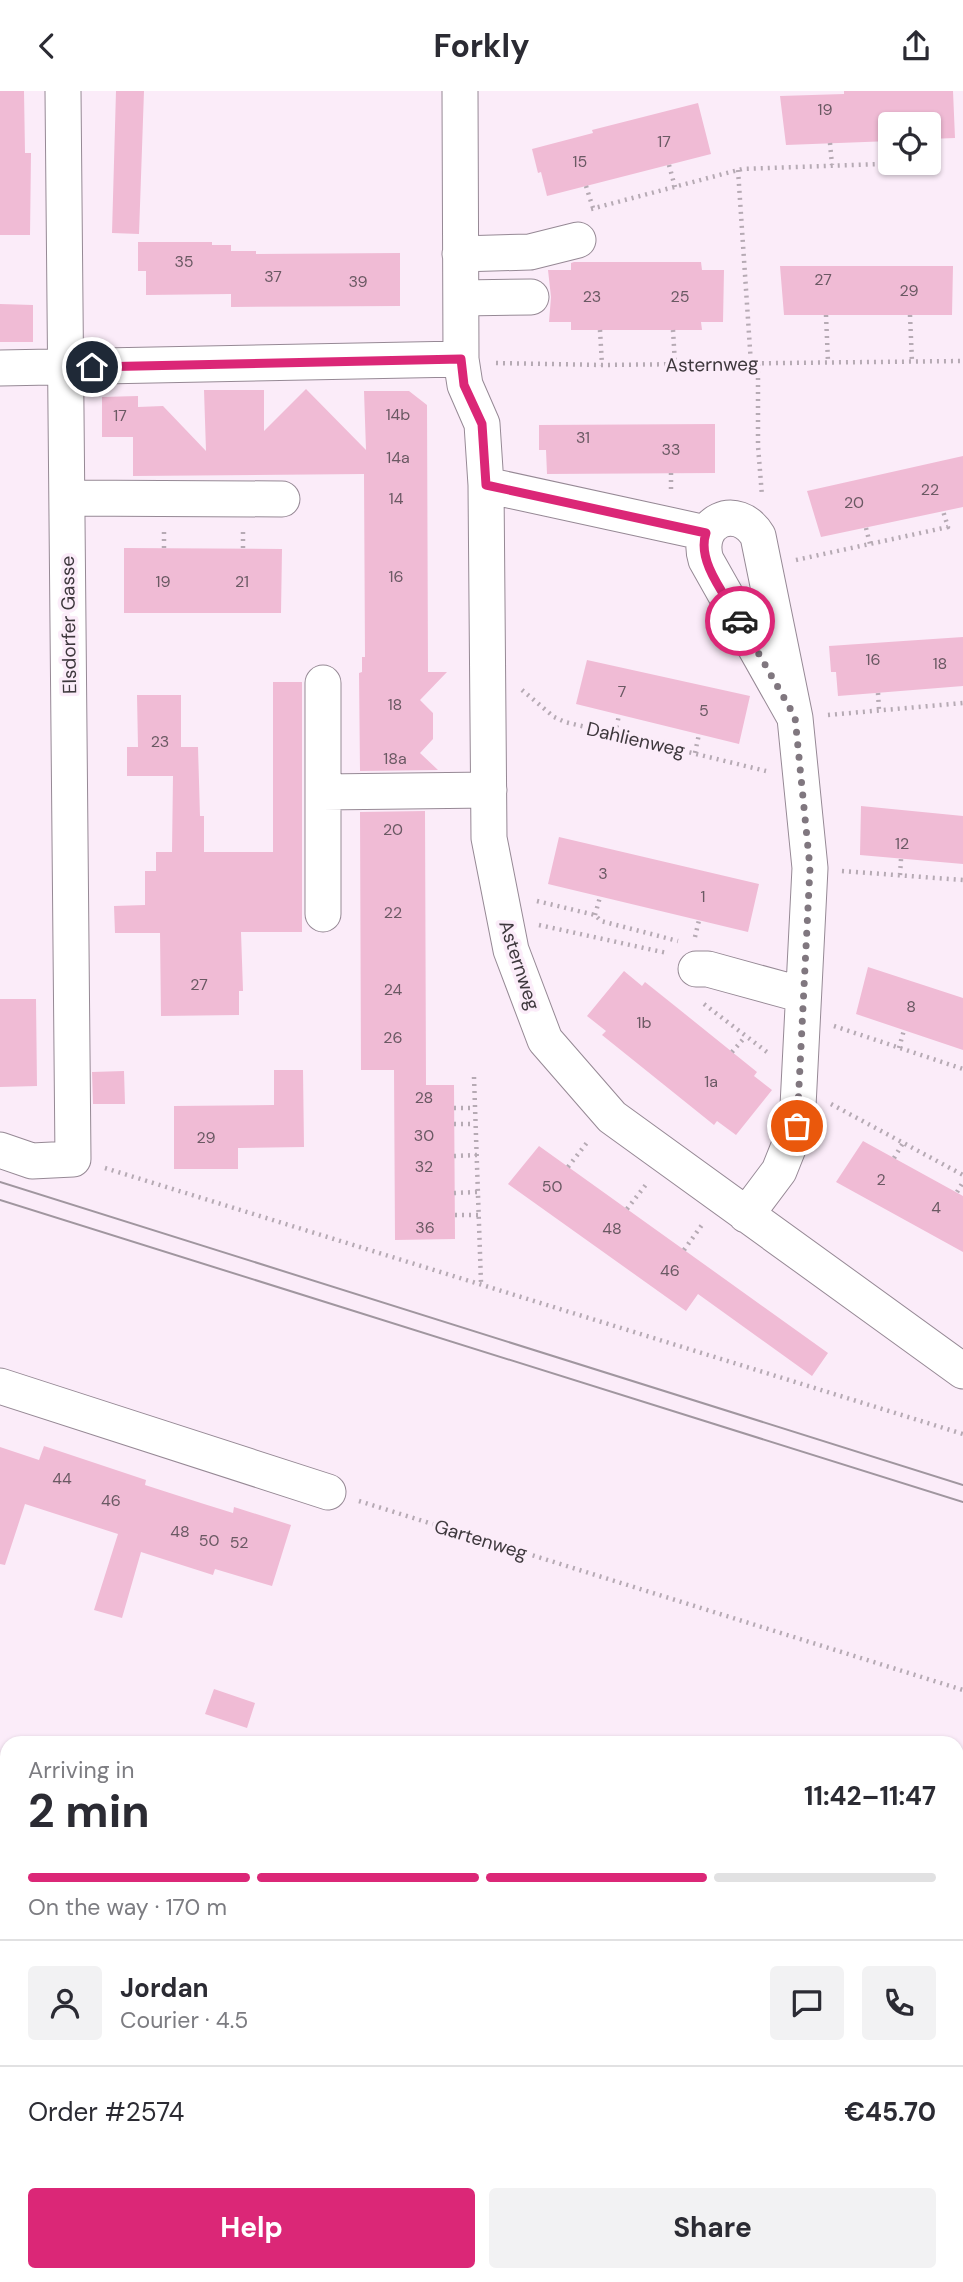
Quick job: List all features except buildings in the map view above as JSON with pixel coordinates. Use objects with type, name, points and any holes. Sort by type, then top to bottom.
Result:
[{"type":"street","name":"Elsdorfer Gasse","points":[[63,91],[67,498],[86,1162]]},
{"type":"street","name":"Asternweg","points":[[460,91],[461,359],[464,385],[482,424],[486,485],[489,838],[513,957],[545,1040],[612,1117],[963,1371]]},
{"type":"street","points":[[460,254],[530,252],[579,226]]},
{"type":"street","points":[[461,298],[530,297]]},
{"type":"street","points":[[0,368],[461,359]]},
{"type":"street","points":[[486,485],[706,533]]},
{"type":"street","points":[[67,498],[282,499]]},
{"type":"street","points":[[746,1215],[779,1171],[797,1126],[810,868],[795,717],[761,551],[753,528],[737,518],[719,521],[706,533],[703,542],[706,560],[795,717]]},
{"type":"street","points":[[323,683],[323,913]]},
{"type":"street","points":[[323,792],[489,790]]},
{"type":"street","points":[[685,965],[708,969],[803,1005]]},
{"type":"street","points":[[0,1150],[32,1161],[86,1162]]},
{"type":"street","points":[[0,1386],[328,1492]]},
{"type":"path","points":[[830,143],[832,165]]},
{"type":"path","points":[[579,226],[593,208],[738,170],[878,164]]},
{"type":"path","points":[[669,165],[676,187]]},
{"type":"path","points":[[738,170],[751,363]]},
{"type":"path","points":[[586,186],[593,208]]},
{"type":"path","points":[[825,315],[828,362]]},
{"type":"path","points":[[909,315],[912,362]]},
{"type":"path","points":[[600,330],[602,365]]},
{"type":"path","points":[[673,330],[675,364]]},
{"type":"path","name":"Asternweg","points":[[461,359],[491,363],[602,365],[963,361]]},
{"type":"path","points":[[758,364],[758,446],[765,522],[761,551],[870,544],[948,527],[943,511]]},
{"type":"path","points":[[866,527],[870,544]]},
{"type":"path","points":[[164,530],[164,548]]},
{"type":"path","points":[[243,530],[243,549]]},
{"type":"path","name":"Dahlienweg","points":[[487,664],[554,717],[801,779]]},
{"type":"path","points":[[878,693],[879,710]]},
{"type":"path","points":[[795,717],[963,703]]},
{"type":"path","points":[[615,734],[619,715]]},
{"type":"path","points":[[695,753],[699,734]]},
{"type":"path","points":[[900,876],[901,859]]},
{"type":"path","points":[[810,868],[963,880]]},
{"type":"path","points":[[595,915],[600,897]]},
{"type":"path","points":[[502,904],[595,915],[601,921],[685,965],[746,1037],[732,1052]]},
{"type":"path","points":[[502,904],[685,965]]},
{"type":"path","points":[[803,1005],[899,1048],[963,1069]]},
{"type":"path","points":[[899,1048],[904,1030]]},
{"type":"path","points":[[474,1077],[481,1283]]},
{"type":"path","points":[[799,1087],[963,1175]]},
{"type":"path","points":[[454,1108],[475,1108]]},
{"type":"path","points":[[454,1124],[475,1124]]},
{"type":"path","points":[[894,1158],[903,1143]]},
{"type":"path","points":[[454,1156],[477,1155]]},
{"type":"path","points":[[86,1162],[963,1434]]},
{"type":"path","points":[[957,1192],[963,1182]]},
{"type":"path","points":[[454,1193],[477,1192]]},
{"type":"path","points":[[455,1215],[479,1215]]},
{"type":"path","name":"Gartenweg","points":[[328,1492],[963,1690]]},
{"type":"tram line","points":[[0,1182],[963,1485]]},
{"type":"tram line","points":[[0,1200],[963,1502]]},
{"type":"way so far","points":[[740,621],[795,717],[810,868],[797,1126]]},
{"type":"route","points":[[92,367],[461,359],[464,385],[482,424],[486,485],[706,533],[703,551],[706,560],[740,621]]}]
